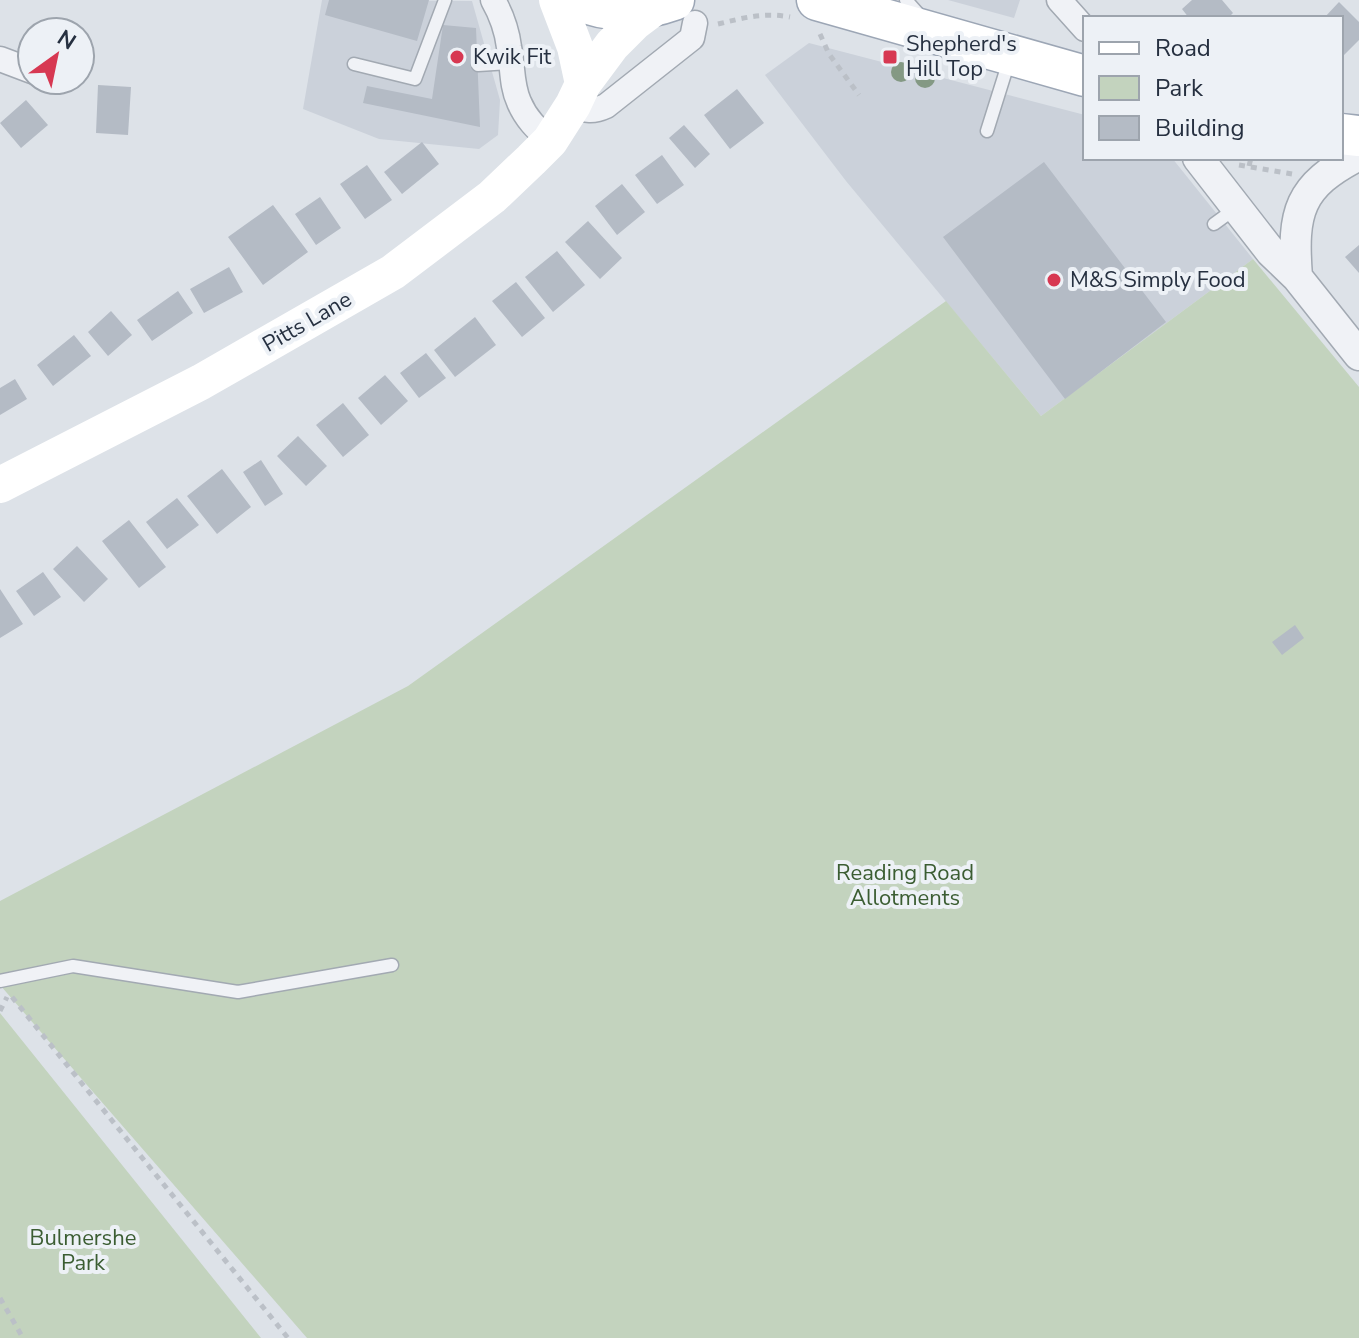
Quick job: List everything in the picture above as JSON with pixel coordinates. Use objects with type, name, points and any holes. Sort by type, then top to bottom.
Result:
[{"type":"main road","points":[[557,0],[575,47],[578,94]]},
{"type":"main road","points":[[578,0],[619,11],[674,10]]},
{"type":"main road","name":"Pitts Lane","points":[[0,485],[201,382],[393,272],[492,197],[550,141],[578,94],[623,32],[674,10]]},
{"type":"main road","points":[[816,11],[934,33],[1083,75]]},
{"type":"street","points":[[493,0],[505,28],[519,103],[530,123],[550,141]]},
{"type":"street","points":[[1059,0],[1083,27]]},
{"type":"street","points":[[578,94],[586,111],[606,106],[692,38],[674,10]]},
{"type":"street","points":[[1297,277],[1295,234],[1300,209],[1313,187],[1326,174],[1359,155]]},
{"type":"street","points":[[1199,160],[1225,216],[1297,277],[1359,355]]},
{"type":"lane","points":[[354,64],[415,79],[445,0]]},
{"type":"lane","points":[[906,0],[934,33]]},
{"type":"lane","points":[[987,131],[1011,55]]},
{"type":"lane","points":[[478,65],[511,63]]},
{"type":"lane","points":[[0,981],[73,966],[238,992],[392,965]]},
{"type":"path","points":[[816,11],[829,54],[859,95]]},
{"type":"path","points":[[1249,166],[1250,160]]},
{"type":"path","points":[[1230,163],[1299,175]]},
{"type":"path","points":[[9,994],[288,1338]]},
{"type":"path","points":[[0,1298],[23,1338]]},
{"type":"shaded area","points":[[322,0],[472,1],[500,100],[498,135],[479,149],[379,139],[303,109]]},
{"type":"shaded area","points":[[948,0],[1020,0],[1014,18]]},
{"type":"shaded area","points":[[809,43],[1083,114],[1083,160],[1174,160],[1253,259],[1041,416],[846,181],[765,75]]},
{"type":"green space","name":"Reading Road Allotments","points":[[1253,259],[1359,387],[1359,1338],[307,1338],[0,985],[0,901],[408,686],[946,301],[1041,416]]},
{"type":"green space","name":"Bulmershe Park","points":[[0,1013],[261,1338],[0,1338]]},
{"type":"building","points":[[329,0],[429,0],[417,41],[325,15]]},
{"type":"building","points":[[1192,0],[1222,0],[1233,13],[1230,16],[1187,16],[1182,9]]},
{"type":"building","points":[[1339,2],[1359,22],[1359,40],[1344,55],[1343,16],[1326,16]]},
{"type":"building","name":"Kwik Fit","points":[[443,25],[476,28],[480,127],[363,103],[367,86],[432,99]]},
{"type":"building","points":[[98,85],[131,87],[128,135],[96,133]]},
{"type":"building","points":[[737,89],[764,123],[730,149],[704,115]]},
{"type":"building","points":[[26,100],[48,125],[21,148],[0,123]]},
{"type":"building","points":[[684,125],[710,154],[695,168],[669,138]]},
{"type":"building","points":[[422,142],[439,164],[402,194],[384,172]]},
{"type":"building","points":[[662,155],[684,185],[657,204],[635,175]]},
{"type":"building","name":"M&S Simply Food","points":[[1044,162],[1166,322],[1065,399],[943,237]]},
{"type":"building","points":[[367,165],[392,200],[365,219],[340,184]]},
{"type":"building","points":[[622,184],[645,212],[617,235],[595,206]]},
{"type":"building","points":[[320,197],[341,228],[316,245],[295,214]]},
{"type":"building","points":[[273,205],[308,252],[263,285],[228,237]]},
{"type":"building","points":[[588,221],[622,258],[600,279],[565,242]]},
{"type":"building","points":[[1359,245],[1359,273],[1345,257]]},
{"type":"building","points":[[557,251],[585,285],[553,312],[525,277]]},
{"type":"building","points":[[229,267],[243,292],[204,313],[190,289]]},
{"type":"building","points":[[516,282],[545,318],[522,337],[492,301]]},
{"type":"building","points":[[178,291],[193,313],[152,341],[137,320]]},
{"type":"building","points":[[111,311],[132,335],[108,356],[88,332]]},
{"type":"building","points":[[475,317],[496,345],[455,377],[434,350]]},
{"type":"building","points":[[74,335],[91,356],[53,386],[37,365]]},
{"type":"building","points":[[426,353],[446,378],[419,398],[400,373]]},
{"type":"building","points":[[385,375],[408,401],[381,425],[358,398]]},
{"type":"building","points":[[15,379],[27,399],[0,415],[0,388]]},
{"type":"building","points":[[343,403],[369,435],[343,457],[316,425]]},
{"type":"building","points":[[298,436],[327,466],[306,486],[277,456]]},
{"type":"building","points":[[261,460],[283,494],[265,506],[243,472]]},
{"type":"building","points":[[222,469],[251,507],[217,534],[187,496]]},
{"type":"building","points":[[177,498],[199,525],[167,549],[146,522]]},
{"type":"building","points":[[129,520],[166,567],[139,588],[102,541]]},
{"type":"building","points":[[77,546],[108,579],[84,602],[53,569]]},
{"type":"building","points":[[43,572],[61,597],[34,616],[16,591]]},
{"type":"building","points":[[0,589],[23,624],[0,638]]},
{"type":"building","points":[[1295,625],[1304,638],[1282,655],[1272,642]]},
{"type":"place","name":"Kwik Fit","points":[[457,57]]},
{"type":"place","name":"Shepherd's Hill Top","points":[[890,57]]},
{"type":"place","name":"M&S Simply Food","points":[[1054,280]]}]
